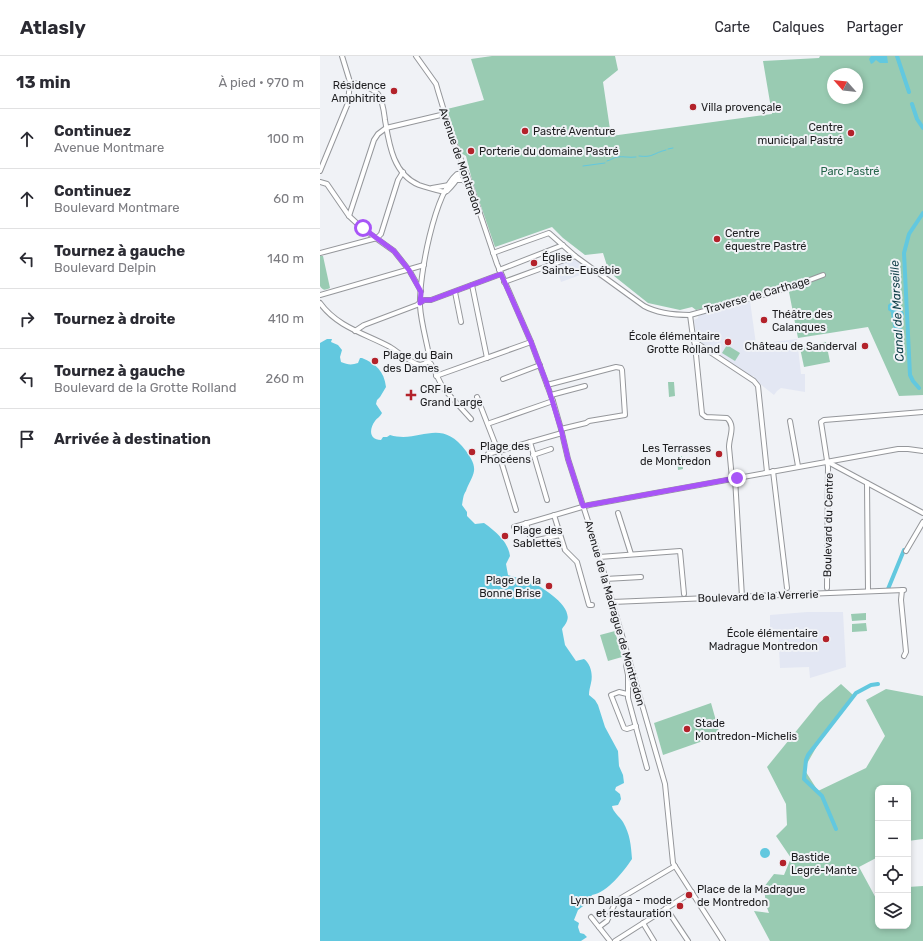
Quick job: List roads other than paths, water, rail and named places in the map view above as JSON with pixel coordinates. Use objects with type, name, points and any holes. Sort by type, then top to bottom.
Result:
[{"type":"street","points":[[320,171],[348,102],[350,82],[342,56]]},
{"type":"street","name":"Avenue de Montredon","points":[[416,56],[436,84],[461,162],[467,175],[504,282]]},
{"type":"street","points":[[350,82],[370,88],[378,94],[382,102],[391,150],[402,172],[415,183],[426,188],[448,185]]},
{"type":"street","points":[[349,216],[374,140],[378,134],[386,128],[445,114]]},
{"type":"street","points":[[445,192],[459,174],[462,167],[461,162]]},
{"type":"street","points":[[320,253],[377,238],[380,234],[402,172]]},
{"type":"street","points":[[320,303],[336,320],[391,348],[417,364],[423,364],[428,361],[430,355],[420,303],[424,265],[438,208],[448,185],[455,176],[459,174],[467,175]]},
{"type":"street","points":[[455,180],[463,180],[470,186]]},
{"type":"street","points":[[320,182],[326,184],[349,216],[394,251],[409,270],[421,292]]},
{"type":"street","points":[[432,188],[445,192]]},
{"type":"street","name":"Traverse de Carthage","points":[[493,253],[549,233],[575,256],[648,308],[675,314],[690,315],[791,287],[823,275]]},
{"type":"street","points":[[355,330],[364,324],[420,303],[424,300],[431,300],[455,292],[563,245]]},
{"type":"street","points":[[504,282],[575,256]]},
{"type":"street","points":[[320,295],[424,265]]},
{"type":"street","name":"Avenue de la Madrague de Montredon","points":[[504,282],[531,342],[553,401],[562,431],[568,459],[630,662],[665,784],[672,860],[723,941]]},
{"type":"street","points":[[472,285],[488,358]]},
{"type":"street","points":[[455,292],[461,322]]},
{"type":"street","name":"Traverse de Carthage","points":[[690,315],[695,342],[702,414],[706,417],[728,419],[731,423],[732,435],[729,446],[734,478],[742,597]]},
{"type":"street","points":[[436,376],[531,342]]},
{"type":"street","points":[[695,342],[754,381],[758,386],[767,472]]},
{"type":"street","points":[[428,361],[444,389],[471,419]]},
{"type":"street","points":[[503,379],[540,366]]},
{"type":"street","points":[[488,454],[530,442],[589,421],[626,415],[622,370],[618,367],[547,385]]},
{"type":"street","points":[[551,395],[584,386]]},
{"type":"street","points":[[477,397],[498,451],[516,510]]},
{"type":"street","points":[[490,422],[553,401]]},
{"type":"street","name":"Boulevard du Centre","points":[[827,588],[828,462],[821,424],[822,420],[923,412]]},
{"type":"street","points":[[790,421],[798,466]]},
{"type":"street","points":[[530,442],[547,500]]},
{"type":"street","points":[[514,527],[583,506],[798,466],[898,449],[908,448],[923,451]]},
{"type":"street","points":[[533,455],[551,449]]},
{"type":"street","points":[[828,462],[923,513]]},
{"type":"street","points":[[773,471],[787,588]]},
{"type":"street","points":[[867,484],[868,591]]},
{"type":"street","points":[[618,513],[631,554]]},
{"type":"street","points":[[554,514],[565,550],[577,562],[589,605],[592,605]]},
{"type":"street","points":[[906,550],[923,522]]},
{"type":"street","points":[[526,523],[533,541],[560,535]]},
{"type":"street","points":[[599,557],[680,551],[684,594]]},
{"type":"street","points":[[605,579],[641,577]]},
{"type":"street","name":"Boulevard de la Verrerie","points":[[612,602],[903,590],[902,614],[906,652],[904,656]]},
{"type":"street","points":[[630,662],[626,665],[628,675],[627,694],[647,768]]},
{"type":"street","points":[[627,694],[619,692],[611,695],[624,728],[627,730],[636,726]]},
{"type":"street","points":[[600,927],[607,921],[614,903],[617,900],[675,866]]},
{"type":"street","points":[[615,941],[692,892]]},
{"type":"street","points":[[666,908],[688,941]]},
{"type":"street","points":[[591,917],[610,941]]},
{"type":"street","points":[[644,923],[654,941]]},
{"type":"water","points":[[871,56],[887,56],[888,63],[880,63],[876,60],[871,64],[869,59]]},
{"type":"water","points":[[894,300],[898,300],[904,313],[901,333],[903,336],[902,339],[896,336],[891,312],[888,310],[888,305]]},
{"type":"water","points":[[327,339],[332,339],[331,342],[338,345],[342,350],[340,357],[341,362],[354,364],[358,363],[360,358],[362,358],[371,363],[381,372],[386,387],[376,404],[382,413],[372,427],[371,434],[374,438],[381,440],[383,437],[390,435],[401,437],[438,433],[447,435],[456,441],[466,451],[474,465],[473,476],[464,496],[462,505],[467,512],[467,516],[475,524],[484,523],[497,533],[504,541],[510,556],[506,564],[508,575],[534,584],[548,592],[561,603],[568,615],[567,621],[562,629],[565,645],[576,661],[584,659],[590,667],[592,680],[589,695],[598,705],[605,727],[618,751],[619,766],[623,775],[624,783],[616,787],[615,790],[620,794],[621,799],[618,805],[612,806],[623,822],[629,835],[632,859],[615,881],[604,890],[592,895],[587,903],[578,910],[574,920],[579,923],[578,927],[580,933],[587,937],[581,941],[320,941],[320,343]]},
{"type":"water","points":[[763,848],[767,848],[769,849],[769,857],[763,858],[760,855],[760,851]]},
{"type":"waterway","name":"Canal de Marseille","points":[[897,56],[909,92]]},
{"type":"waterway","name":"Canal de Marseille","points":[[912,104],[917,119],[923,128]]},
{"type":"waterway","points":[[668,149],[673,148]]},
{"type":"waterway","points":[[639,156],[650,156],[666,150]]},
{"type":"waterway","points":[[607,161],[617,157],[636,157]]},
{"type":"waterway","points":[[583,166],[605,163]]},
{"type":"waterway","name":"Canal de Marseille","points":[[919,388],[910,375],[904,253],[909,234],[923,213]]},
{"type":"waterway","name":"Canal de Marseille","points":[[888,589],[904,550]]},
{"type":"waterway","name":"Canal de Marseille","points":[[836,829],[822,796],[804,779],[806,760],[808,755],[856,693],[871,685],[878,684]]},
{"type":"place","name":"Résidence Amphitrite","points":[[394,91]]},
{"type":"place","name":"Villa provençale","points":[[693,107]]},
{"type":"place","name":"Pastré Aventure","points":[[525,131]]},
{"type":"place","name":"Centre municipal Pastré","points":[[851,133]]},
{"type":"place","name":"Porterie du domaine Pastré","points":[[471,151]]},
{"type":"place","name":"Centre équestre Pastré","points":[[717,239]]},
{"type":"place","name":"Église Sainte-Eusébie","points":[[534,263]]},
{"type":"place","name":"Théâtre des Calanques","points":[[764,320]]},
{"type":"place","name":"École élémentaire Grotte Rolland","points":[[728,342]]},
{"type":"place","name":"Château de Sanderval","points":[[865,346]]},
{"type":"place","name":"Plage du Bain des Dames","points":[[375,361]]},
{"type":"place","name":"CRF le Grand Large","points":[[411,395]]},
{"type":"place","name":"Plage des Phocéens","points":[[472,452]]},
{"type":"place","name":"Les Terrasses de Montredon","points":[[719,454]]},
{"type":"place","name":"Plage des Sablettes","points":[[505,536]]},
{"type":"place","name":"Plage de la Bonne Brise","points":[[549,586]]},
{"type":"place","name":"École élémentaire Madrague Montredon","points":[[826,639]]},
{"type":"place","name":"Stade Montredon-Michelis","points":[[687,729]]},
{"type":"place","name":"Bastide Legré-Mante","points":[[783,863]]},
{"type":"place","name":"Place de la Madrague de Montredon","points":[[689,895]]},
{"type":"place","name":"Lynn Dalaga - mode et restauration","points":[[680,906]]},
{"type":"park label","name":"Parc Pastré","points":[[850,171]]}]
